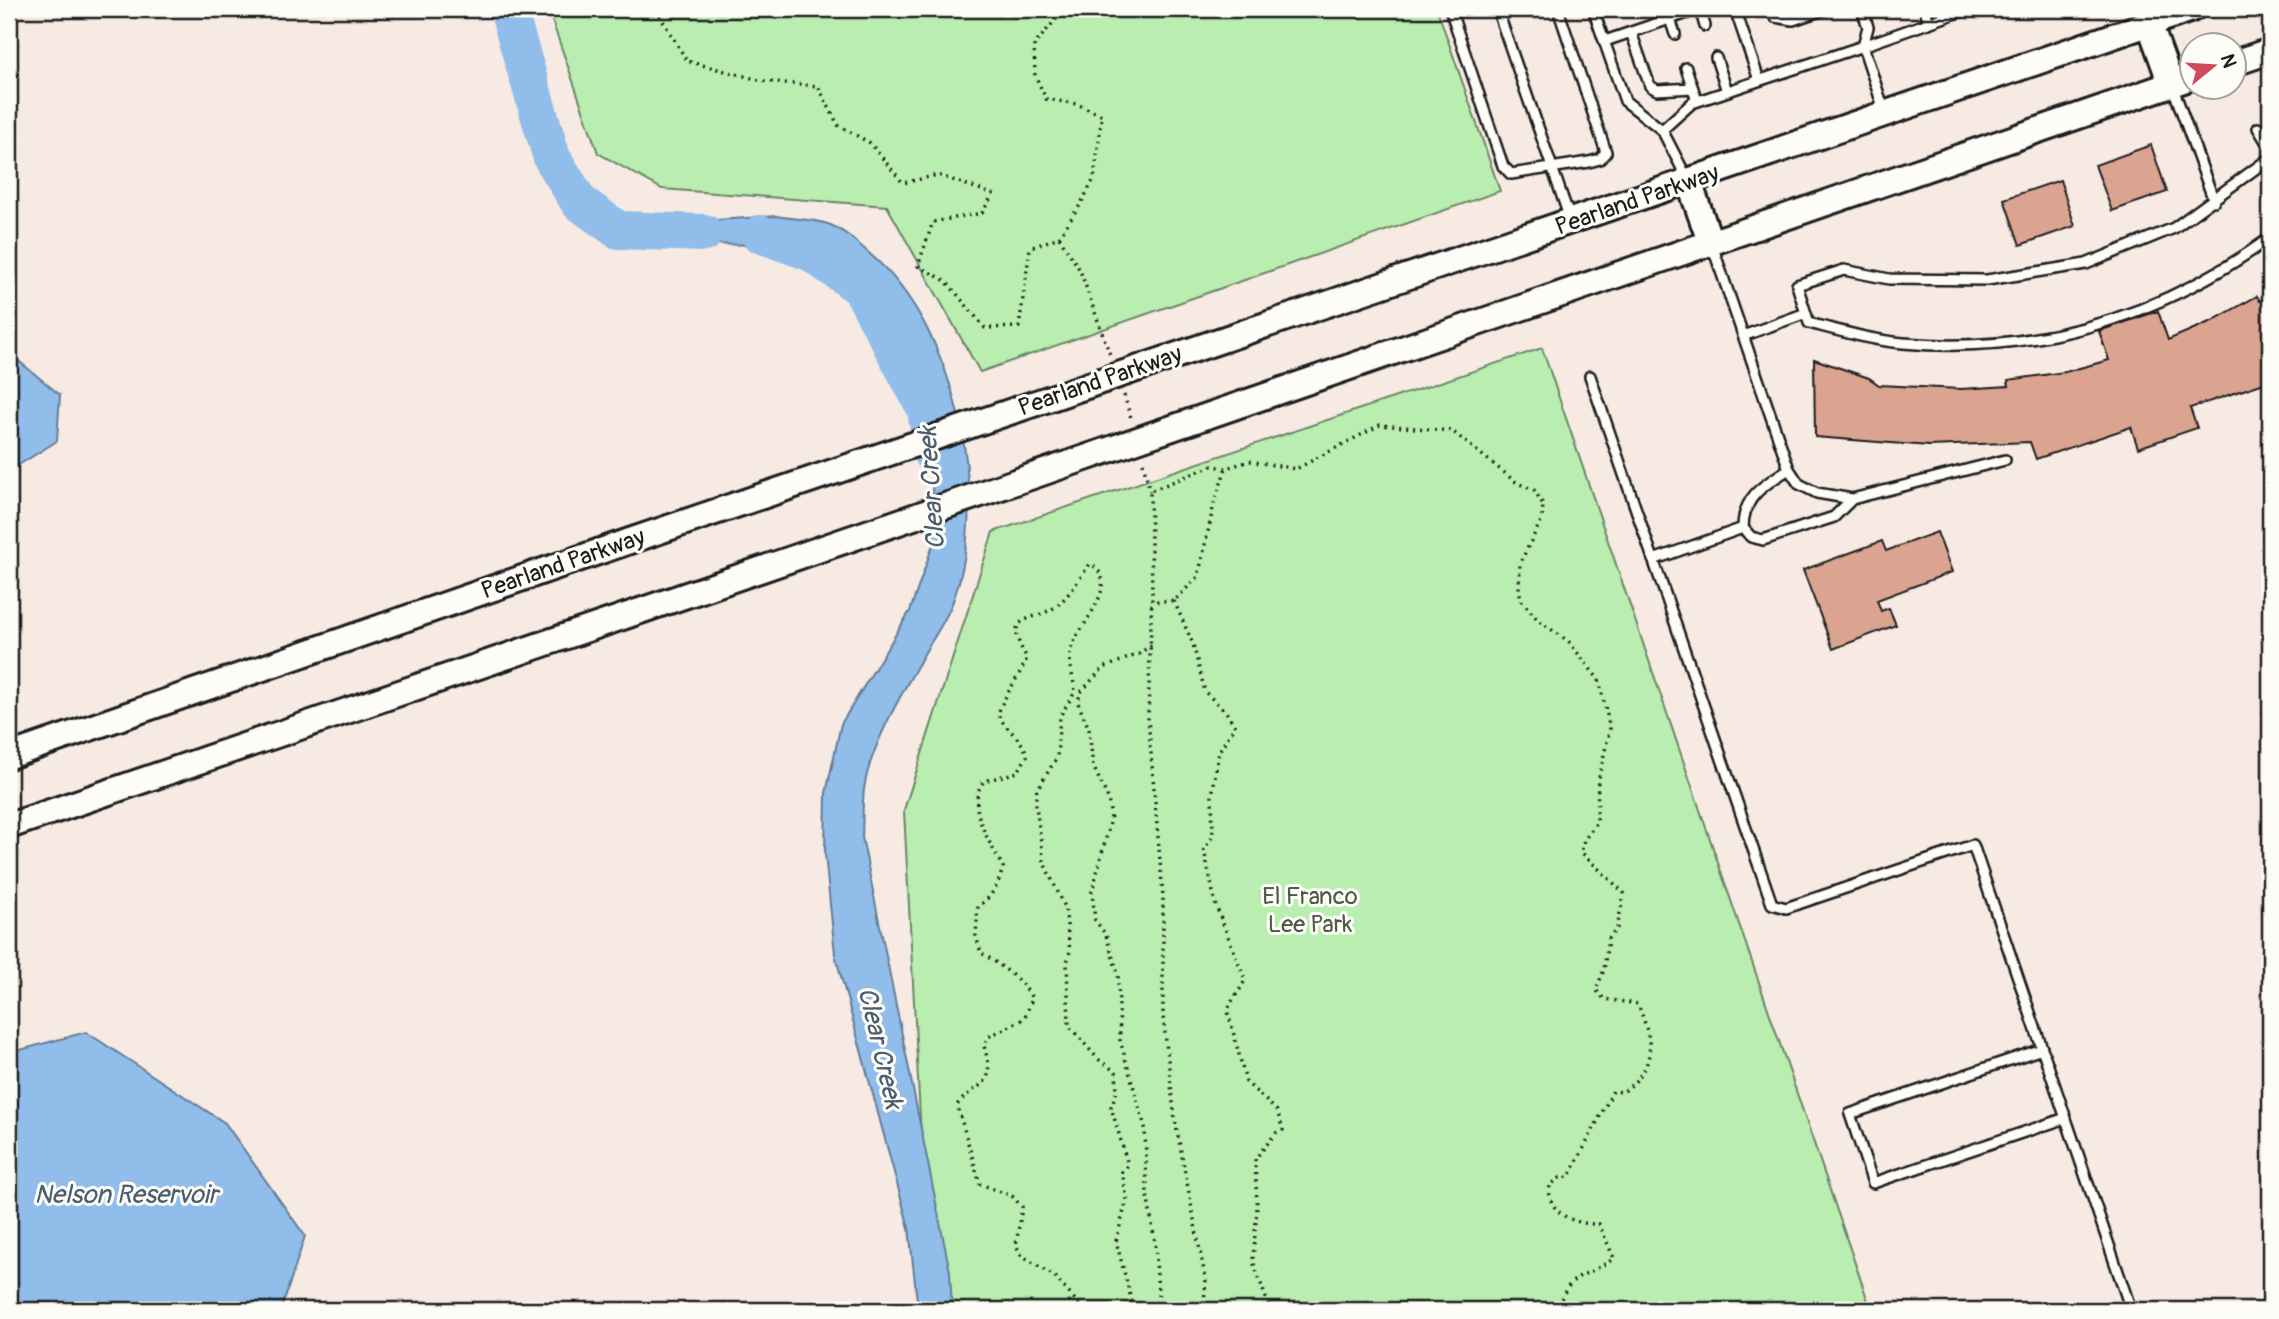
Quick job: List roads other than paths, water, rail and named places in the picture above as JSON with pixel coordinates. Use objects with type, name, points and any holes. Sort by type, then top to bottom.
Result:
[{"type":"main road","name":"Pearland Parkway","points":[[9,756],[618,545],[1689,182],[1885,114],[2149,16],[2192,9]]},
{"type":"main road","points":[[2149,16],[2178,74]]},
{"type":"main road","points":[[2248,58],[2270,51]]},
{"type":"main road","points":[[9,826],[1711,244],[2178,81]]},
{"type":"main road","points":[[1689,182],[1711,244]]},
{"type":"lane","points":[[1450,9],[1503,166],[1511,174],[1600,159],[1606,152],[1558,9]]},
{"type":"lane","points":[[1497,9],[1572,222]]},
{"type":"lane","points":[[1593,9],[1625,101],[1662,130],[1689,182]]},
{"type":"lane","points":[[1605,41],[1699,9],[1705,26]]},
{"type":"lane","points":[[1735,9],[1759,80]]},
{"type":"lane","points":[[1769,9],[1775,17],[1793,20],[1826,9]]},
{"type":"lane","points":[[1862,9],[1868,27],[1863,46],[1885,114]]},
{"type":"lane","points":[[1925,9],[1930,23]]},
{"type":"lane","points":[[1662,130],[1697,101],[1968,9]]},
{"type":"lane","points":[[1670,19],[1675,34]]},
{"type":"lane","points":[[1631,32],[1650,86],[1657,90],[1693,88]]},
{"type":"lane","points":[[1716,58],[1727,91]]},
{"type":"lane","points":[[1686,68],[1697,101]]},
{"type":"lane","points":[[2187,102],[2214,201]]},
{"type":"lane","points":[[2258,128],[2270,148]]},
{"type":"lane","points":[[2270,158],[2174,228],[2086,264],[1987,280],[1889,279],[1844,270],[1797,285],[1809,323],[1902,343],[1987,343],[2029,339],[2102,325],[2148,310],[2208,279],[2270,238]]},
{"type":"lane","points":[[1711,244],[1789,469],[1799,484],[1817,493],[1852,499],[2005,460]]},
{"type":"lane","points":[[1743,336],[1806,313]]},
{"type":"lane","points":[[1590,376],[1772,904],[1786,908],[1973,845],[2131,1310]]},
{"type":"lane","points":[[1743,528],[1748,499],[1763,485],[1789,469]]},
{"type":"lane","points":[[1743,528],[1751,537],[1763,540],[1834,517],[1852,499]]},
{"type":"lane","points":[[1653,560],[1743,528]]},
{"type":"lane","points":[[2042,1049],[1850,1114],[1873,1183],[2066,1118]]},
{"type":"water","points":[[776,216],[822,222],[840,230],[871,255],[900,286],[925,325],[944,368],[958,415],[966,463],[969,511],[965,556],[954,598],[945,620],[897,702],[873,755],[864,789],[862,837],[950,1272],[952,1310],[918,1310],[909,1228],[835,954],[825,854],[826,793],[841,724],[910,611],[933,544],[932,466],[922,391],[910,351],[884,307],[864,279],[829,255],[773,245],[695,244],[648,238],[657,224]]},
{"type":"water","points":[[9,353],[60,395],[57,441],[9,471]]},
{"type":"water","name":"Nelson Reservoir","points":[[86,1032],[225,1123],[305,1236],[281,1310],[9,1310],[9,1053]]},
{"type":"waterway","name":"Clear Creek","points":[[508,9],[552,158],[579,202],[618,230],[704,233]]},
{"type":"waterway","name":"Clear Creek","points":[[760,234],[810,252],[861,288],[926,409],[933,456]]},
{"type":"park label","name":"El Franco Lee Park","points":[[1310,910]]}]
